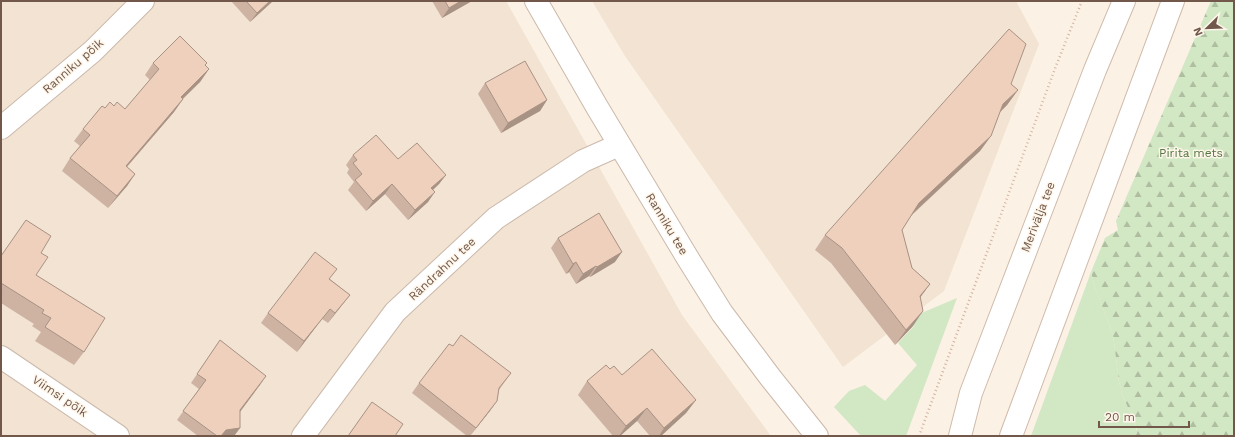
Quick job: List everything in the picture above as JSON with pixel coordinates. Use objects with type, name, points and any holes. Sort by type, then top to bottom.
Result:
[{"type":"street","name":"Ranniku põik","points":[[1,128],[93,51],[143,1]]},
{"type":"street","name":"Ranniku tee","points":[[536,1],[619,145],[722,313],[817,436]]},
{"type":"street","name":"Merivälja tee","points":[[960,436],[971,393],[1094,70],[1124,1]]},
{"type":"street","points":[[1011,436],[1172,1]]},
{"type":"street","name":"Rändrahnu tee","points":[[303,436],[395,312],[496,218],[583,161],[619,145]]},
{"type":"street","name":"Viimsi põik","points":[[1,357],[118,436]]},
{"type":"street","points":[[946,436],[971,393]]},
{"type":"path","points":[[919,436],[1056,66],[1082,1]]},
{"type":"shaded area","points":[[1,1],[506,1],[682,315],[771,436],[1,436]]},
{"type":"shaded area","points":[[592,1],[1016,1],[1039,44],[944,291],[843,367],[625,56]]},
{"type":"green space","name":"Pirita mets","points":[[1211,1],[1234,1],[1234,436],[1136,436],[1137,430],[1123,397],[1119,382],[1113,335],[1096,290],[1091,272],[1105,238],[1118,230],[1116,221]]},
{"type":"green space","points":[[1091,272],[1096,290],[1113,335],[1119,382],[1123,397],[1137,431],[1136,436],[1031,436]]},
{"type":"green space","points":[[957,298],[906,436],[861,436],[834,407],[849,391],[865,385],[885,401],[917,365],[898,343],[914,326],[912,317]]},
{"type":"building","points":[[246,1],[270,1],[257,13]]},
{"type":"building","points":[[445,1],[461,1],[449,8]]},
{"type":"building","points":[[1009,29],[1026,44],[1011,84],[1018,90],[1003,104],[991,136],[919,203],[902,230],[912,268],[930,284],[920,296],[923,311],[906,330],[842,248],[825,235]]},
{"type":"building","points":[[180,36],[207,63],[205,65],[209,69],[181,97],[183,99],[126,166],[135,174],[117,196],[70,158],[90,135],[83,129],[102,106],[105,108],[110,102],[114,106],[117,102],[125,109],[159,69],[153,63]]},
{"type":"building","points":[[525,61],[547,100],[508,123],[485,83]]},
{"type":"building","points":[[376,135],[398,159],[417,143],[446,175],[431,188],[435,192],[415,210],[392,184],[373,201],[355,180],[362,174],[353,163],[357,160],[353,155]]},
{"type":"building","points":[[599,213],[622,252],[583,274],[576,262],[573,264],[558,238]]},
{"type":"building","points":[[26,220],[51,236],[41,253],[48,257],[36,275],[105,318],[84,352],[45,327],[51,318],[42,313],[44,310],[1,283],[1,256]]},
{"type":"building","points":[[315,252],[337,269],[329,279],[350,295],[335,313],[330,309],[304,341],[268,313]]},
{"type":"building","points":[[461,335],[511,373],[499,388],[497,401],[476,428],[419,383],[449,344],[453,346]]},
{"type":"building","points":[[220,340],[266,376],[240,410],[240,428],[226,430],[221,436],[217,436],[183,411],[206,380],[197,374]]},
{"type":"building","points":[[652,349],[696,400],[664,428],[647,408],[626,426],[587,381],[606,365],[610,369],[614,366],[622,375]]},
{"type":"building","points":[[372,402],[403,424],[395,436],[348,436]]}]
